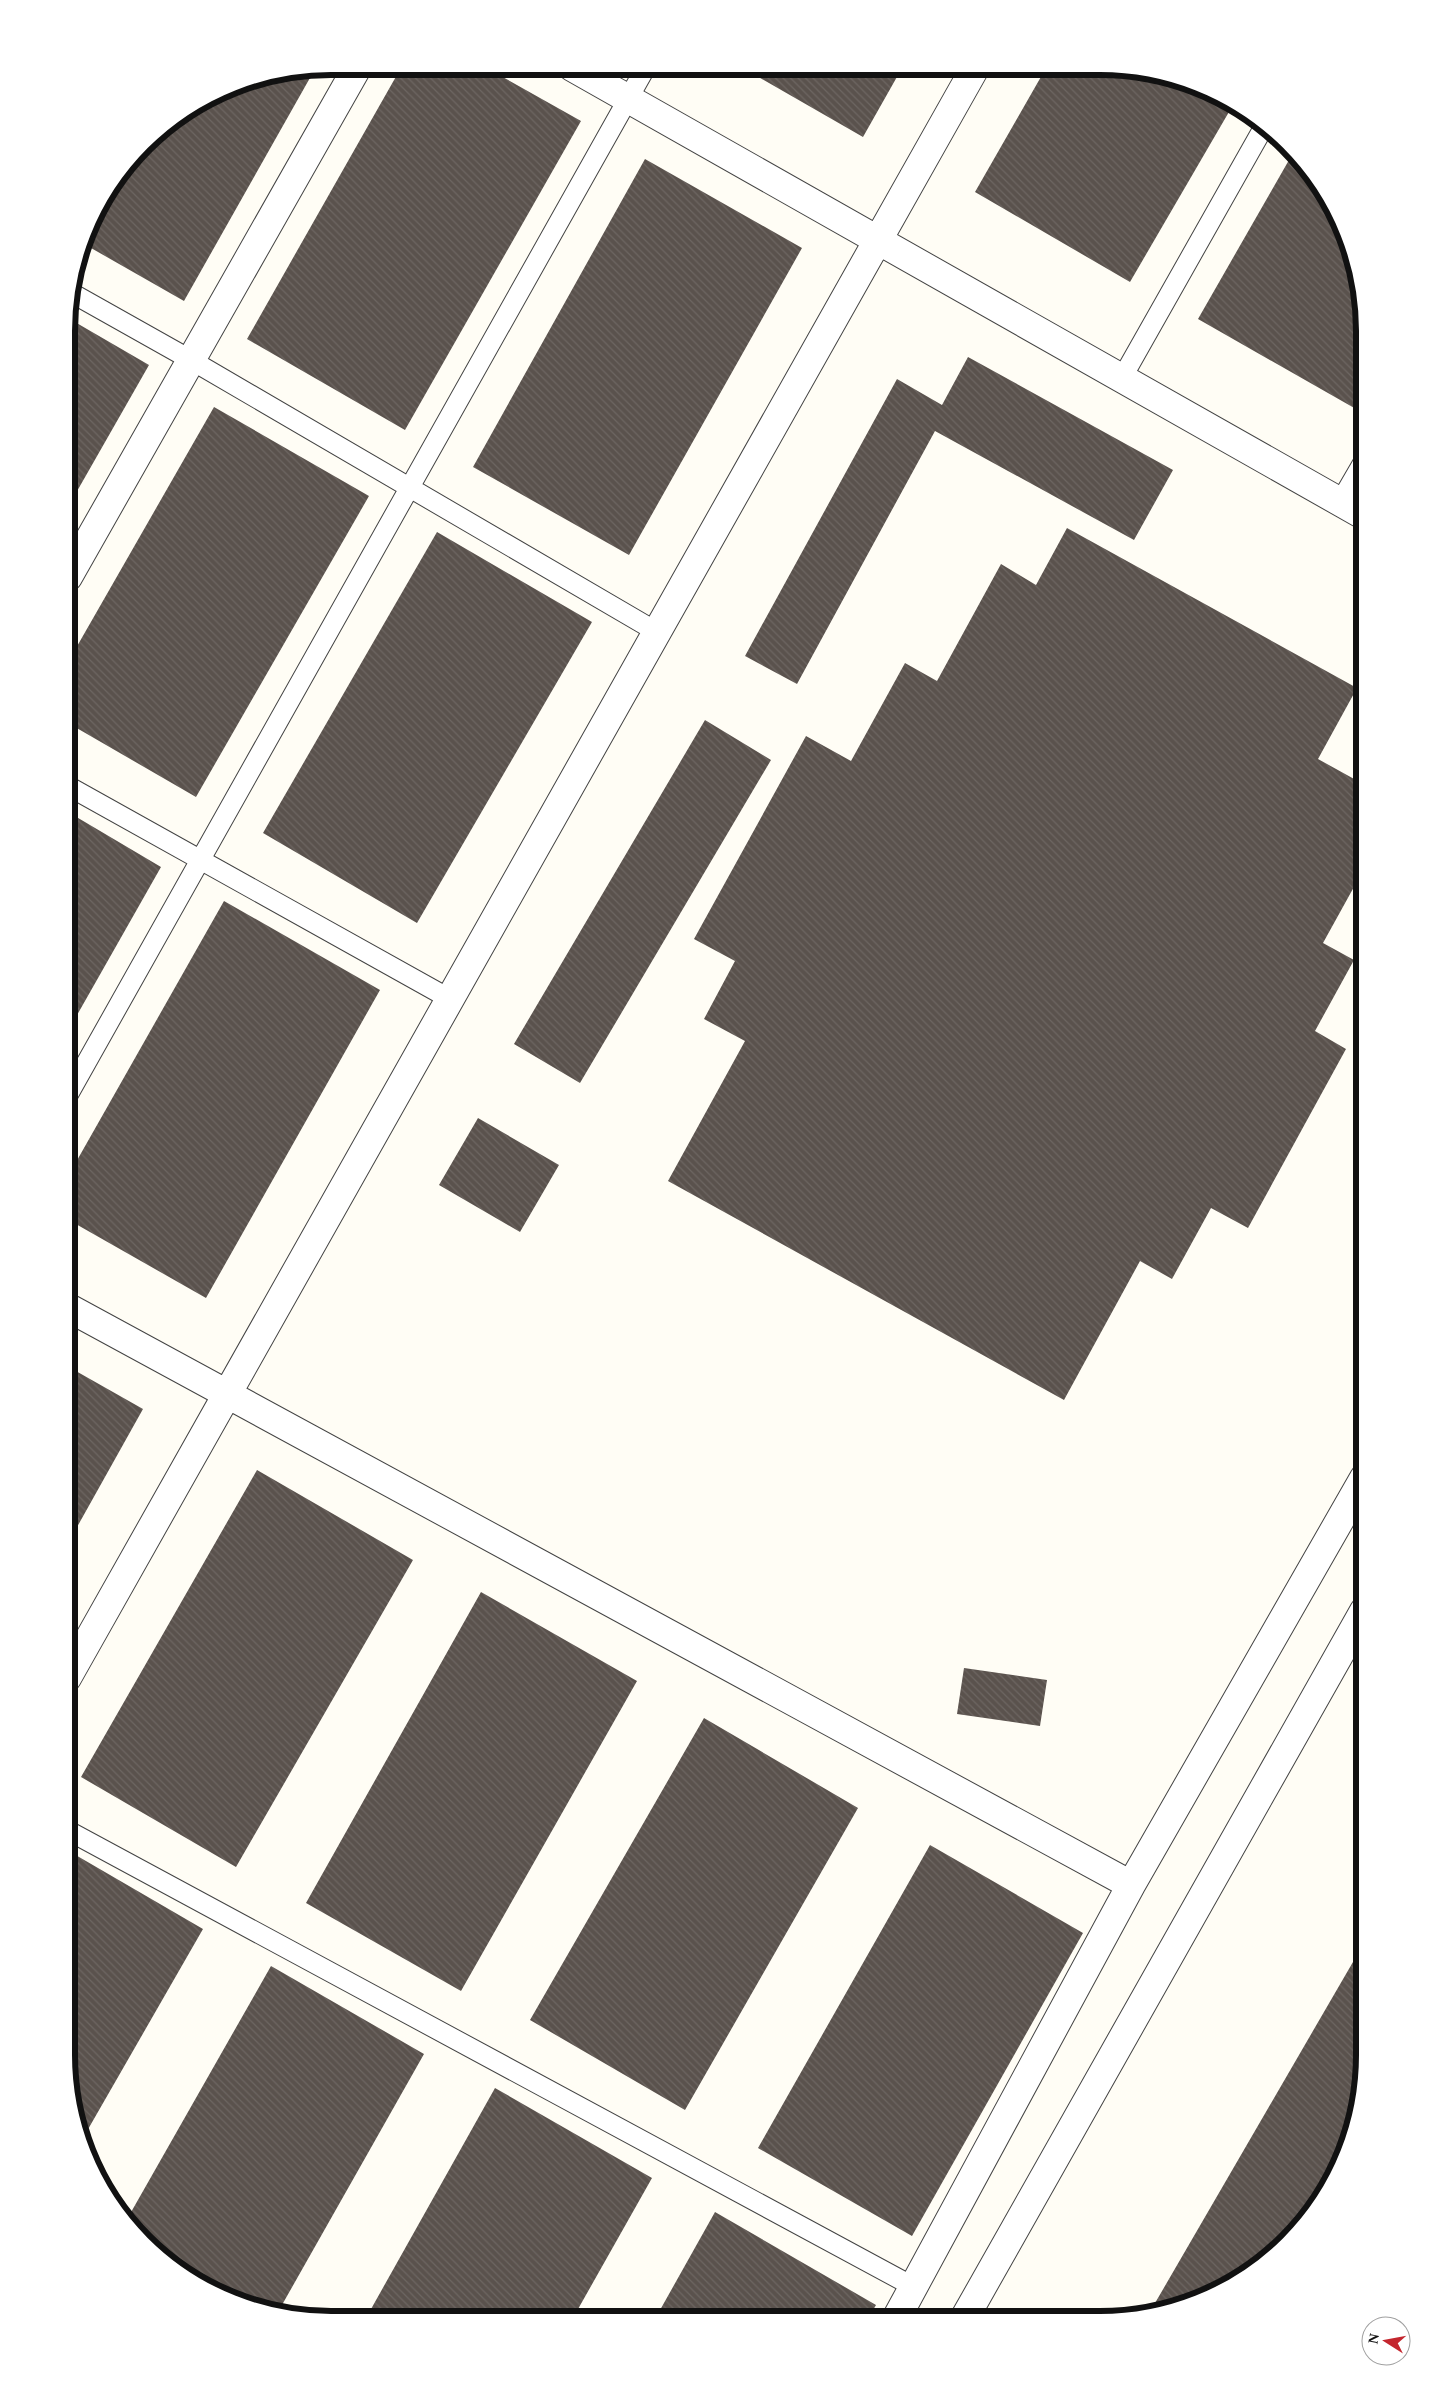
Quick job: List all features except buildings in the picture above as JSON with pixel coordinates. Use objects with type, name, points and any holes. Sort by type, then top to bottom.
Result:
[{"type":"street","points":[[75,565],[353,75]]},
{"type":"street","points":[[586,75],[1356,511]]},
{"type":"street","points":[[75,1664],[971,75]]},
{"type":"street","points":[[75,1312],[1131,1885]]},
{"type":"street","points":[[900,2311],[1131,1885],[1356,1492]]},
{"type":"street","points":[[969,2311],[1356,1625]]},
{"type":"lane","points":[[75,1084],[641,75]]},
{"type":"lane","points":[[1122,378],[1261,132]]},
{"type":"lane","points":[[77,296],[191,360],[657,632]]},
{"type":"lane","points":[[1340,502],[1356,474]]},
{"type":"lane","points":[[75,790],[450,999]]},
{"type":"lane","points":[[75,1835],[914,2287]]}]
